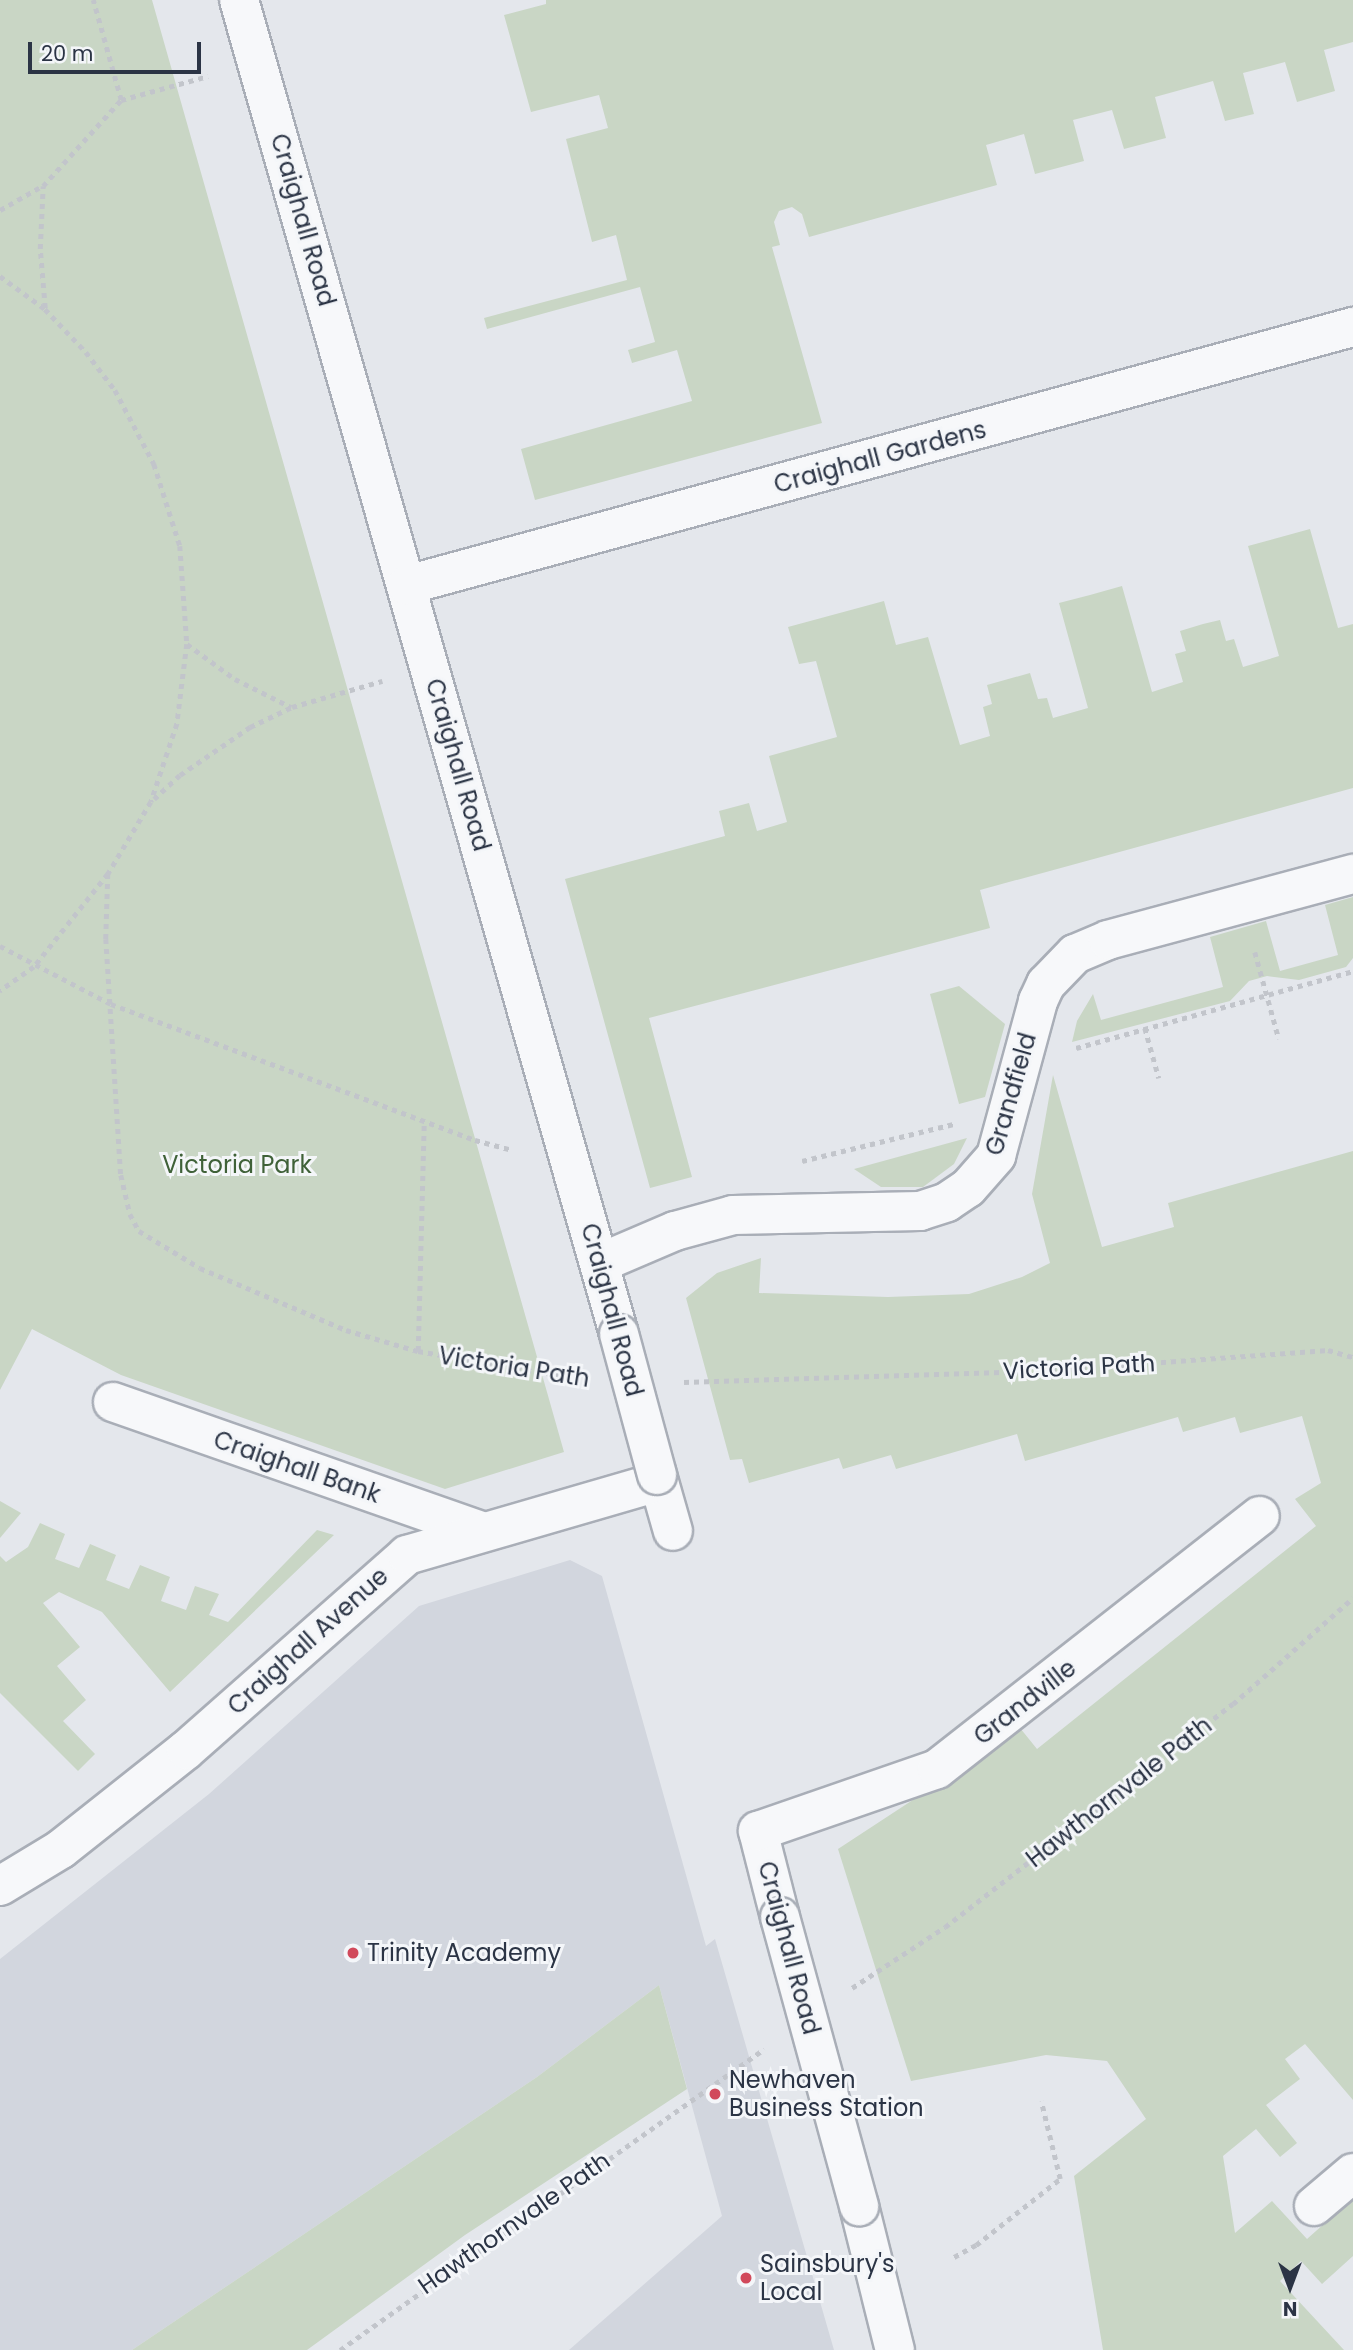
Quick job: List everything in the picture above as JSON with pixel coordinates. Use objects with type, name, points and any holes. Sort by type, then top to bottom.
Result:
[{"type":"street","name":"Craighall Road","points":[[239,0],[600,1263],[673,1531]]},
{"type":"street","name":"Craighall Gardens","points":[[407,585],[1353,327]]},
{"type":"street","name":"Grandfield","points":[[600,1263],[699,1223],[766,1212],[920,1211],[947,1202],[985,1173],[996,1156],[1038,1001],[1052,976],[1075,954],[1108,940],[1353,874]]},
{"type":"street","name":"Craighall Bank","points":[[113,1402],[481,1531]]},
{"type":"street","name":"Craighall Avenue","points":[[0,1886],[61,1849],[186,1749],[393,1564],[428,1546],[658,1478]]},
{"type":"street","name":"Grandville","points":[[758,1830],[937,1769],[1260,1516]]},
{"type":"street","name":"Craighall Road","points":[[758,1830],[895,2350]]},
{"type":"street","points":[[1314,2206],[1353,2173]]},
{"type":"path","points":[[93,0],[121,100]]},
{"type":"path","points":[[0,210],[43,186],[121,100],[258,61]]},
{"type":"path","points":[[43,186],[40,248],[45,309]]},
{"type":"path","points":[[0,276],[45,309],[115,390],[154,464],[180,546],[187,644],[177,724],[151,802],[108,874],[34,967],[0,991]]},
{"type":"path","points":[[187,644],[235,680],[292,707]]},
{"type":"path","points":[[151,802],[213,750],[292,707],[430,668]]},
{"type":"path","name":"Victoria Path","points":[[108,874],[111,1004],[123,1186],[139,1231],[156,1245],[272,1302],[418,1351],[586,1380]]},
{"type":"path","points":[[1241,904],[1279,1039]]},
{"type":"path","points":[[0,946],[34,967],[111,1004],[475,1140],[572,1165]]},
{"type":"path","points":[[1021,1063],[1353,971]]},
{"type":"path","points":[[1145,1028],[1159,1078]]},
{"type":"path","points":[[766,1212],[779,1166],[1010,1110]]},
{"type":"path","points":[[418,1351],[424,1121]]},
{"type":"path","name":"Victoria Path","points":[[671,1382],[1041,1371],[1328,1350],[1353,1357]]},
{"type":"path","name":"Hawthornvale Path","points":[[874,1973],[945,1927],[1223,1713],[1353,1598]]},
{"type":"path","name":"Hawthornvale Path","points":[[340,2350],[691,2099]]},
{"type":"path","points":[[954,2257],[976,2245],[1060,2179],[1041,2101]]},
{"type":"shaded area","name":"Trinity Academy","points":[[570,1560],[602,1576],[706,1946],[715,1939],[834,2350],[569,2350],[722,2216],[659,1985],[537,2077],[132,2350],[0,2350],[0,1959],[209,1794],[419,1606]]},
{"type":"green space","name":"Victoria Park","points":[[0,0],[152,0],[564,1452],[445,1489],[121,1375],[32,1329],[0,1390]]},
{"type":"green space","points":[[546,0],[1353,0],[1353,42],[1324,50],[1335,91],[1297,102],[1285,62],[1243,73],[1254,114],[1225,121],[1213,81],[1155,97],[1166,138],[1124,149],[1112,110],[1073,120],[1084,161],[1035,174],[1024,134],[986,145],[997,185],[809,237],[802,214],[792,207],[779,211],[774,222],[780,245],[772,247],[822,423],[535,500],[521,449],[692,401],[677,350],[632,363],[628,350],[655,342],[640,287],[487,329],[484,318],[627,280],[616,235],[592,242],[566,139],[608,128],[599,95],[531,112],[504,15],[546,4]]},
{"type":"green space","points":[[1310,529],[1338,628],[1353,624],[1353,788],[980,890],[990,928],[649,1018],[692,1177],[650,1188],[565,879],[725,836],[719,811],[749,803],[757,831],[787,822],[769,756],[837,737],[816,661],[799,664],[788,627],[884,601],[896,645],[928,637],[960,745],[990,736],[983,707],[992,704],[987,685],[1030,673],[1038,699],[1047,698],[1053,718],[1088,708],[1059,603],[1122,586],[1152,692],[1183,682],[1175,654],[1186,651],[1180,631],[1203,624],[1220,620],[1226,641],[1234,639],[1243,667],[1279,656],[1248,546]]},
{"type":"green space","points":[[1353,897],[1353,958],[1346,967],[1299,980],[1267,976],[1249,981],[1230,1001],[1072,1042],[1077,1021],[1093,994],[1101,1020],[1223,987],[1210,937],[1266,921],[1280,971],[1338,955],[1325,905]]},
{"type":"green space","points":[[959,986],[1005,1024],[985,1097],[959,1104],[930,994]]},
{"type":"green space","points":[[1053,1075],[1102,1247],[1174,1227],[1168,1203],[1353,1151],[1353,2100],[1305,2044],[1285,2059],[1300,2079],[1266,2105],[1297,2143],[1280,2157],[1256,2129],[1223,2156],[1235,2233],[1272,2201],[1307,2239],[1353,2198],[1353,2256],[1322,2284],[1301,2261],[1280,2281],[1344,2350],[1103,2350],[1074,2176],[1146,2119],[1107,2061],[1046,2055],[911,2081],[838,1849],[957,1771],[1016,1723],[1037,1749],[1316,1526],[1295,1499],[1321,1483],[1302,1416],[1240,1433],[1235,1417],[1183,1432],[1178,1417],[1025,1461],[1017,1434],[896,1469],[891,1455],[843,1469],[839,1458],[749,1483],[742,1459],[730,1460],[686,1298],[717,1273],[761,1258],[759,1293],[888,1297],[969,1294],[1022,1277],[1050,1263],[1032,1194]]},
{"type":"green space","points":[[967,1138],[954,1164],[923,1187],[881,1187],[854,1169]]},
{"type":"green space","points":[[0,1501],[21,1513],[0,1538]]},
{"type":"green space","points":[[40,1523],[65,1534],[55,1559],[79,1568],[90,1544],[116,1555],[106,1580],[129,1589],[140,1565],[170,1577],[161,1601],[186,1610],[195,1586],[219,1594],[209,1615],[228,1622],[317,1530],[334,1535],[170,1692],[102,1612],[59,1592],[43,1603],[80,1647],[57,1666],[86,1700],[63,1721],[95,1754],[78,1771],[0,1693],[0,1556],[6,1562],[28,1547]]},
{"type":"green space","points":[[659,1985],[687,2089],[465,2235],[307,2350],[132,2350],[537,2077]]},
{"type":"place","name":"Trinity Academy","points":[[353,1953]]},
{"type":"place","name":"Newhaven Business Station","points":[[715,2094]]},
{"type":"place","name":"Sainsbury's Local","points":[[746,2278]]}]
